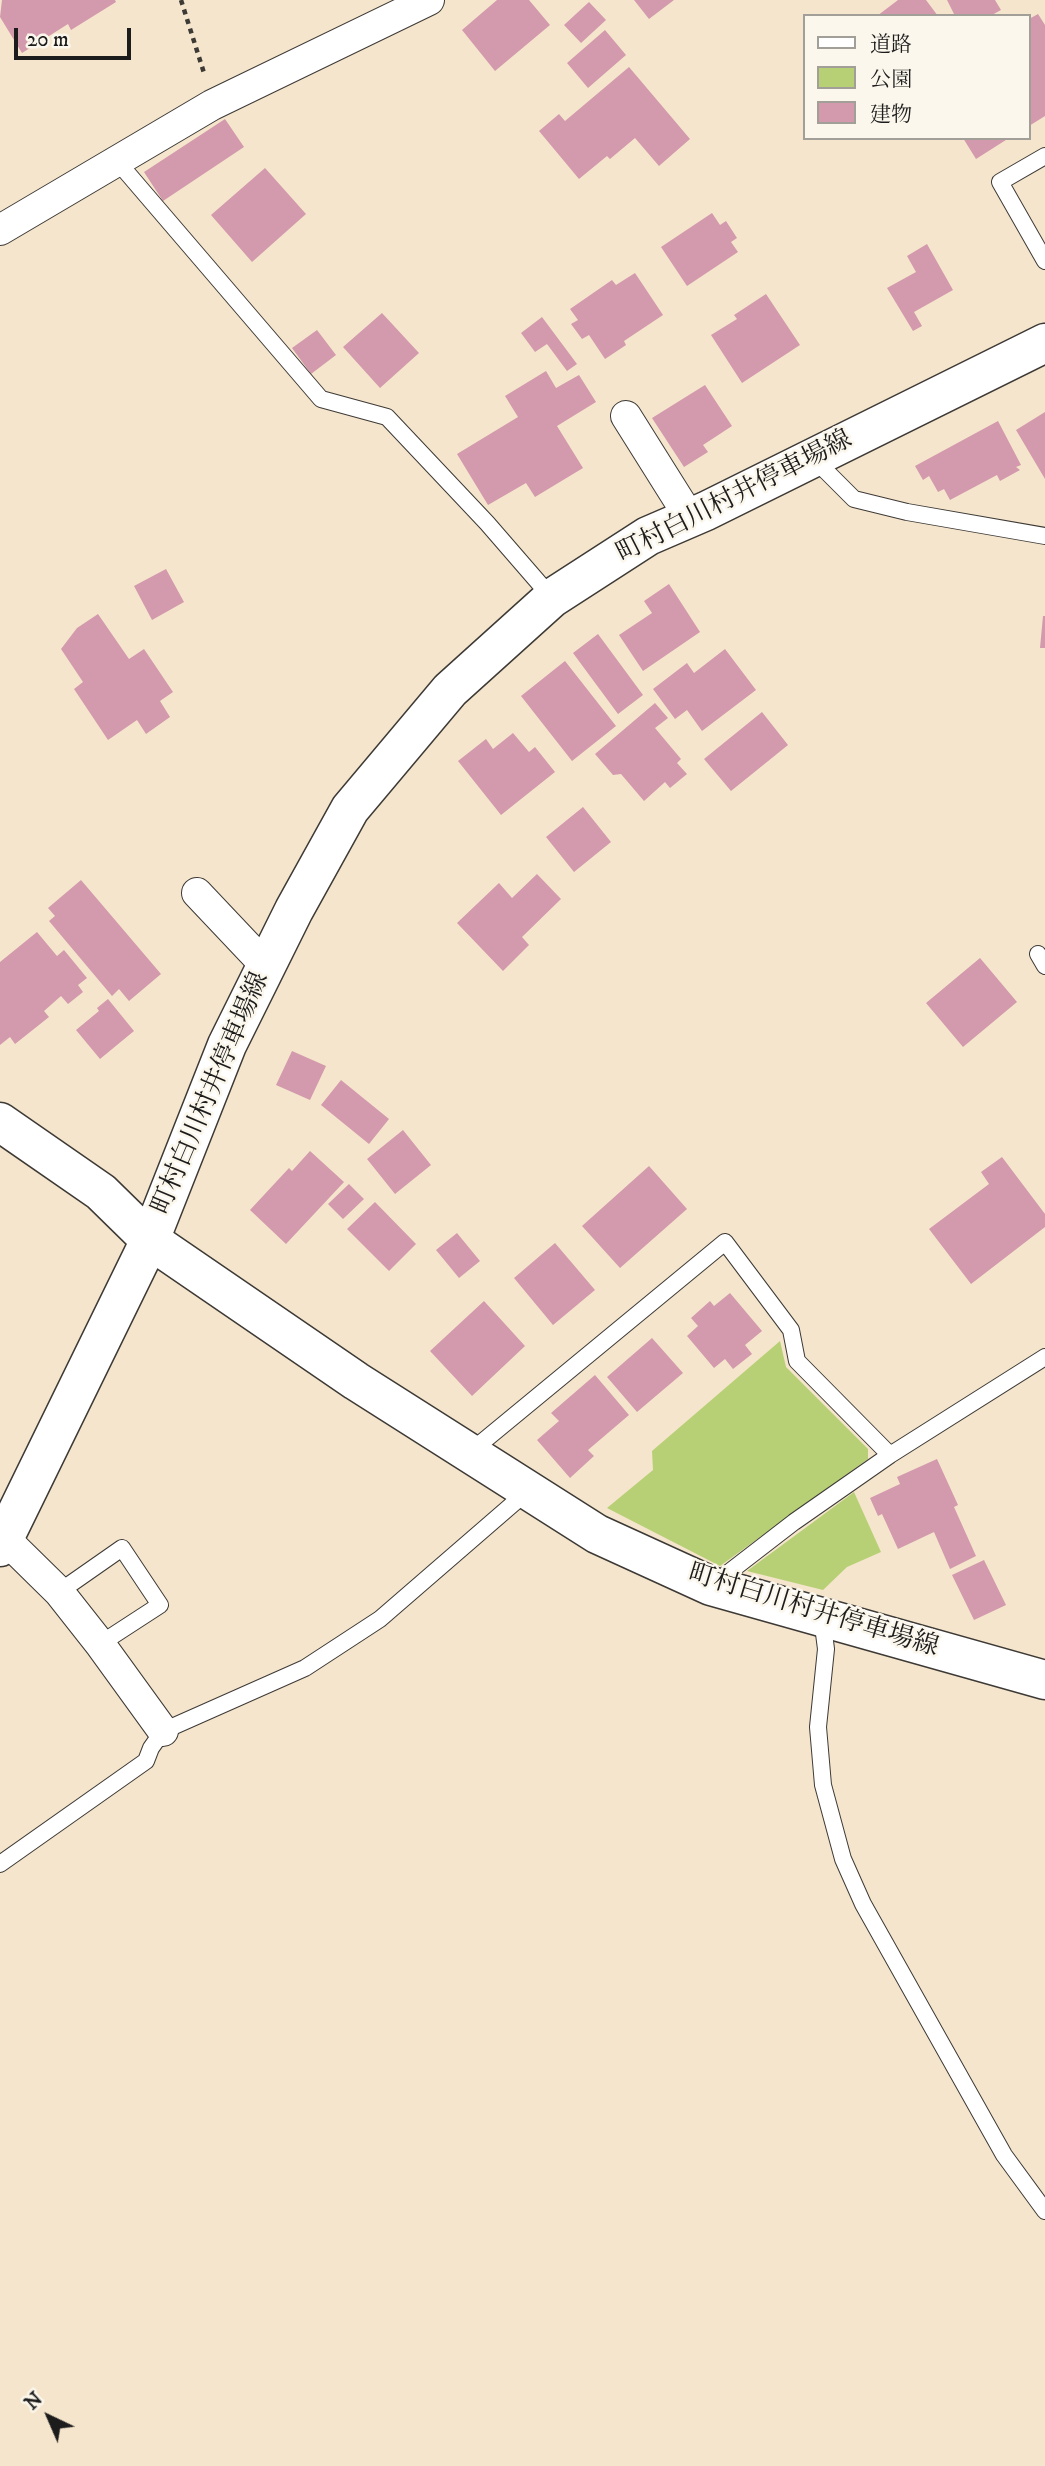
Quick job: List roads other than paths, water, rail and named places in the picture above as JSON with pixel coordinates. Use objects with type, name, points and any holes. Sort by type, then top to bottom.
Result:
[{"type":"main road","name":"町村白川村井停車場線","points":[[1045,343],[690,518],[648,536],[552,597],[450,690],[351,809],[294,910],[227,1045],[150,1240],[356,1381],[597,1534],[711,1586],[1045,1679]]},
{"type":"main road","points":[[0,1122],[101,1192],[150,1240],[1,1539]]},
{"type":"street","points":[[0,230],[214,105],[429,0]]},
{"type":"street","points":[[626,416],[690,518]]},
{"type":"street","points":[[197,893],[267,966]]},
{"type":"street","points":[[1,1539],[58,1592],[100,1644],[163,1731]]},
{"type":"lane","points":[[1045,156],[1000,182],[1045,261]]},
{"type":"lane","points":[[117,162],[321,399],[387,417],[552,597]]},
{"type":"lane","points":[[813,458],[854,499],[907,512],[1045,536]]},
{"type":"lane","points":[[469,1453],[725,1242],[791,1330],[796,1361],[890,1455]]},
{"type":"lane","points":[[711,1586],[794,1522],[890,1455],[1045,1357]]},
{"type":"lane","points":[[0,1864],[146,1761],[163,1731],[305,1668],[380,1619],[529,1490]]},
{"type":"lane","points":[[58,1592],[122,1548],[160,1605],[100,1644]]},
{"type":"lane","points":[[822,1618],[826,1649],[818,1727],[823,1785],[843,1858],[863,1904],[1004,2155],[1045,2211]]}]
